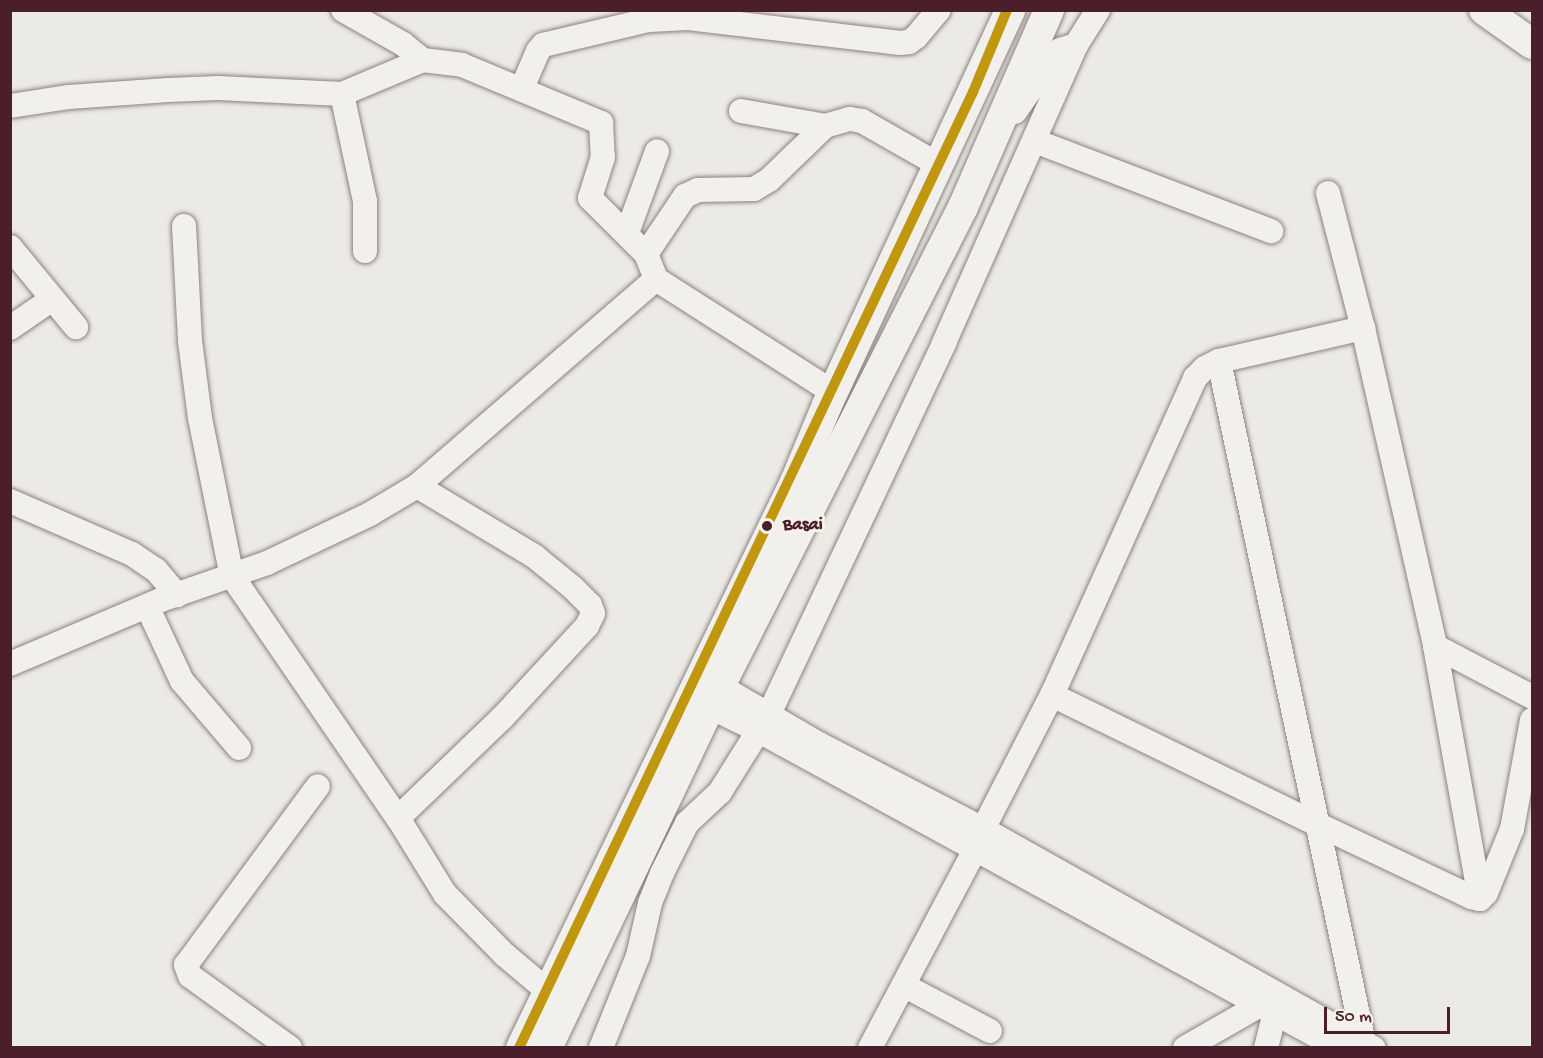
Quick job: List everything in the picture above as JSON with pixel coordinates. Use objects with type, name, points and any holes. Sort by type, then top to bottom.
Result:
[{"type":"main road","points":[[547,1047],[705,692],[833,392],[1010,10]]},
{"type":"main road","points":[[521,1047],[705,692],[963,207],[1049,10]]},
{"type":"main road","points":[[1484,10],[1533,44]]},
{"type":"street","points":[[343,10],[403,44],[423,60]]},
{"type":"street","points":[[522,88],[538,51],[543,45],[649,20],[688,18],[901,43],[909,42],[916,37],[939,10]]},
{"type":"street","points":[[601,1047],[638,956],[650,903],[679,838],[695,814],[720,792],[764,723],[944,343],[1076,45],[1098,10]]},
{"type":"street","points":[[963,207],[1000,135],[1030,90],[1060,50],[1076,45]]},
{"type":"street","points":[[10,106],[69,97],[178,89],[218,88],[342,94],[423,60],[462,65],[522,88],[600,123],[603,157],[590,198],[646,254],[656,279],[833,392]]},
{"type":"street","points":[[342,94],[365,201],[365,251]]},
{"type":"street","points":[[741,111],[825,126],[850,119],[862,121],[939,165]]},
{"type":"street","points":[[646,254],[685,196],[698,190],[754,189],[769,180],[825,126]]},
{"type":"street","points":[[1035,141],[1271,231]]},
{"type":"street","points":[[627,233],[657,151]]},
{"type":"street","points":[[1328,193],[1363,328],[1435,646],[1480,899]]},
{"type":"street","points":[[184,226],[190,341],[200,418],[232,576],[398,818],[446,894],[505,955],[549,992]]},
{"type":"street","points":[[10,247],[76,327]]},
{"type":"street","points":[[10,664],[147,606],[267,563],[370,514],[417,486],[656,279]]},
{"type":"street","points":[[10,328],[52,299]]},
{"type":"street","points":[[870,1047],[905,986],[1052,695],[1195,378],[1205,368],[1219,361],[1363,328]]},
{"type":"street","points":[[1219,361],[1369,1045]]},
{"type":"street","points":[[398,818],[503,717],[587,626],[593,613],[590,605],[572,587],[534,555],[417,486]]},
{"type":"street","points":[[10,501],[132,554],[156,570],[177,595]]},
{"type":"street","points":[[147,606],[182,681],[239,748]]},
{"type":"street","points":[[1435,646],[1533,697]]},
{"type":"street","points":[[705,692],[979,840],[1369,1045]]},
{"type":"street","points":[[1052,695],[1319,825],[1471,897],[1480,899]]},
{"type":"street","points":[[1480,899],[1486,893],[1512,830],[1533,720]]},
{"type":"street","points":[[290,1047],[190,976],[186,965],[318,786]]},
{"type":"street","points":[[979,840],[1267,1009],[1339,1047]]},
{"type":"street","points":[[905,986],[990,1031]]},
{"type":"street","points":[[1185,1047],[1267,1009]]},
{"type":"street","points":[[1266,1047],[1267,1009]]},
{"type":"transit line","points":[[519,1048],[973,92],[1007,10]]},
{"type":"place","name":"Basai","points":[[767,526]]}]
